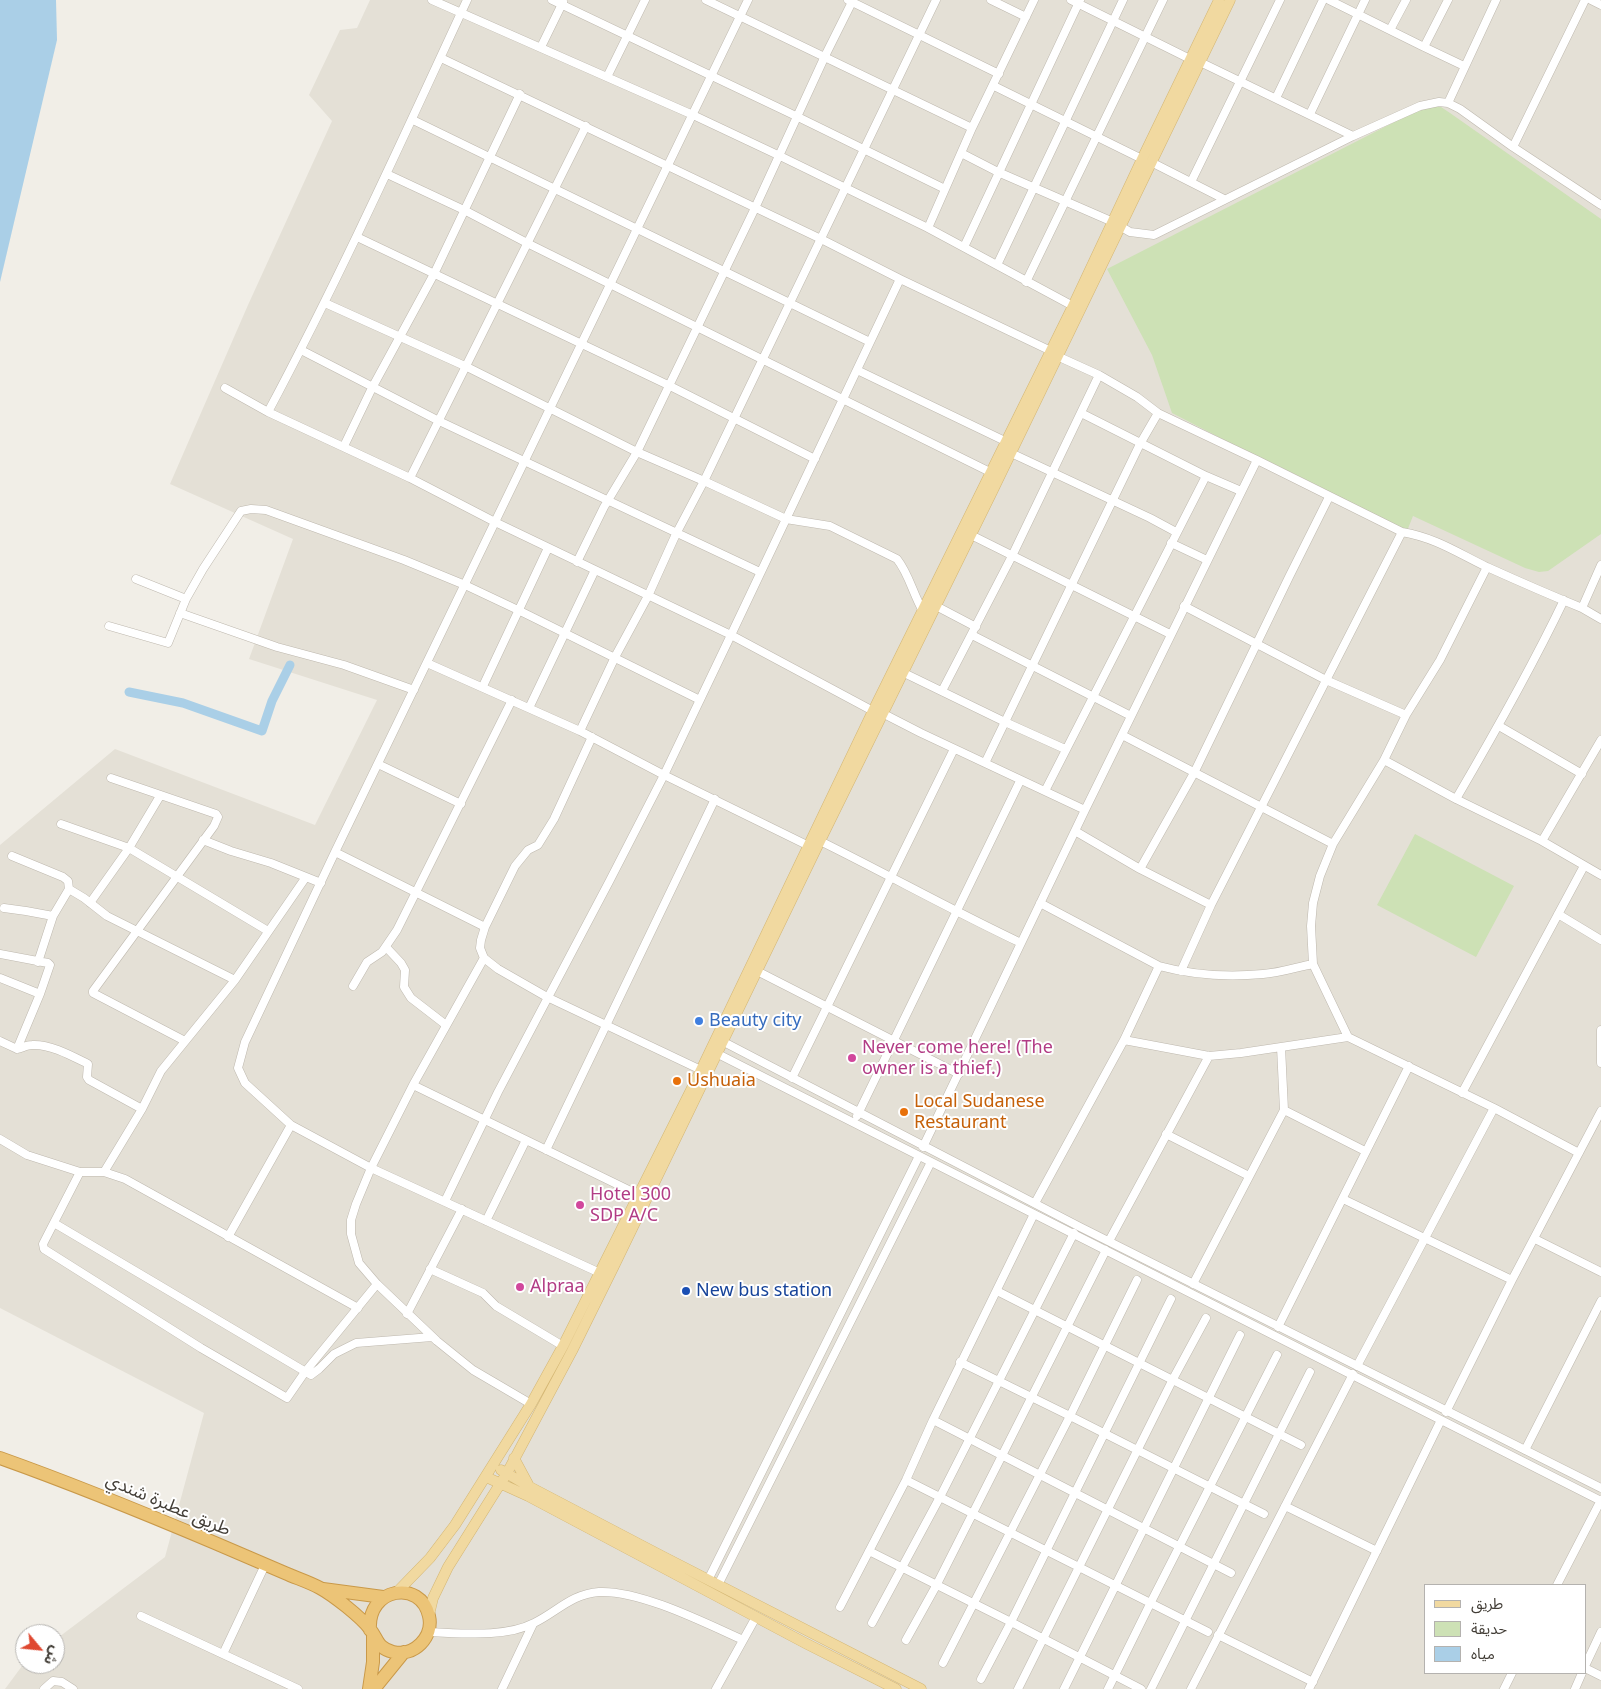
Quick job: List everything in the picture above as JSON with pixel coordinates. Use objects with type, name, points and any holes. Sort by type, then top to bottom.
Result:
[{"type":"highway","name":"طريق عطبرة شندي","points":[[0,1458],[142,1512],[320,1588]]},
{"type":"highway","points":[[320,1588],[383,1597]]},
{"type":"highway","points":[[320,1588],[372,1633],[378,1644],[386,1650],[404,1652],[419,1645],[428,1632],[429,1615],[424,1605],[408,1593],[397,1592],[383,1597],[376,1604],[370,1621],[372,1633],[373,1662],[369,1689]]},
{"type":"highway","points":[[374,1689],[404,1652]]},
{"type":"main road","points":[[429,1615],[434,1598],[448,1567],[500,1484],[572,1351],[614,1266],[714,1052],[878,712],[923,611],[1117,224],[1195,60],[1219,0]]},
{"type":"main road","points":[[1195,60],[1230,0]]},
{"type":"main road","points":[[878,712],[902,672],[936,606],[1011,453],[1073,306],[1117,224]]},
{"type":"main road","points":[[720,1040],[757,971],[814,845]]},
{"type":"main road","points":[[397,1592],[442,1544],[494,1465],[531,1404],[600,1273],[701,1070],[714,1052]]},
{"type":"main road","points":[[514,1458],[529,1492]]},
{"type":"main road","points":[[494,1465],[506,1472],[529,1492],[756,1617],[890,1688]]},
{"type":"main road","points":[[486,1477],[500,1484],[529,1492],[718,1585],[921,1689]]},
{"type":"main road","points":[[493,1495],[529,1492]]},
{"type":"street","points":[[432,0],[693,115],[780,156],[964,246],[1026,282],[1073,306]]},
{"type":"street","points":[[268,412],[357,237],[413,120],[467,0]]},
{"type":"street","points":[[552,0],[563,2],[627,36],[798,116],[945,189]]},
{"type":"street","points":[[607,77],[645,0]]},
{"type":"street","points":[[706,0],[972,128]]},
{"type":"street","points":[[600,1273],[371,1168],[291,1125],[245,1084],[238,1068],[245,1042],[335,852],[748,0]]},
{"type":"street","points":[[580,731],[615,657],[648,596],[676,534],[704,481],[821,239],[844,187],[864,150],[936,0]]},
{"type":"street","points":[[991,0],[1026,18]]},
{"type":"street","points":[[928,228],[972,128],[1034,0]]},
{"type":"street","points":[[997,265],[1123,0]]},
{"type":"street","points":[[1026,282],[1163,0]]},
{"type":"street","points":[[1191,182],[1280,0]]},
{"type":"street","points":[[1276,98],[1323,0]]},
{"type":"street","points":[[1329,0],[1464,66]]},
{"type":"street","points":[[1310,114],[1365,0]]},
{"type":"street","points":[[1390,30],[1406,0]]},
{"type":"street","points":[[1424,47],[1448,0]]},
{"type":"street","points":[[1448,102],[1496,0]]},
{"type":"street","points":[[1513,147],[1585,0]]},
{"type":"street","points":[[1591,0],[1601,5]]},
{"type":"street","points":[[577,562],[604,508],[637,452],[780,156],[851,1],[999,74]]},
{"type":"street","points":[[964,246],[1076,1],[1145,37],[1241,81],[1353,136]]},
{"type":"street","points":[[541,47],[563,2]]},
{"type":"street","points":[[441,58],[821,239],[1099,375],[1137,397],[1158,413],[1402,532],[1435,540],[1486,567],[1582,608],[1601,619]]},
{"type":"street","points":[[994,86],[1224,199]]},
{"type":"street","points":[[344,446],[372,388],[434,274],[520,94]]},
{"type":"street","points":[[962,153],[998,172],[1138,234],[1154,235],[1353,136],[1420,106],[1448,102],[1601,205]]},
{"type":"street","points":[[413,120],[870,342]]},
{"type":"street","points":[[410,478],[586,126]]},
{"type":"street","points":[[387,174],[464,210],[528,244],[992,473]]},
{"type":"street","points":[[357,237],[582,343],[815,459]]},
{"type":"street","points":[[445,1201],[483,1119],[664,775],[900,279]]},
{"type":"street","points":[[325,302],[467,367],[637,452],[786,519],[830,526],[897,559],[904,568],[916,599],[923,611]]},
{"type":"street","points":[[301,350],[439,421],[760,572]]},
{"type":"street","points":[[858,370],[1007,442]]},
{"type":"street","points":[[942,691],[1012,556],[1099,375]]},
{"type":"street","points":[[225,388],[268,412],[344,446],[548,548],[731,635],[878,712],[1085,810]]},
{"type":"street","points":[[1081,413],[1140,444],[1241,491]]},
{"type":"street","points":[[985,763],[1114,501],[1140,444],[1158,413]]},
{"type":"street","points":[[1011,453],[1176,532]]},
{"type":"street","points":[[924,1147],[1170,634],[1257,460]]},
{"type":"street","points":[[1044,791],[1206,476]]},
{"type":"street","points":[[1140,869],[1194,773],[1330,497]]},
{"type":"street","points":[[108,626],[168,643],[186,599],[241,510],[266,510],[404,560],[465,586],[564,632],[700,700]]},
{"type":"street","points":[[1182,971],[1211,905],[1402,532]]},
{"type":"street","points":[[970,535],[1170,634]]},
{"type":"street","points":[[1171,543],[1207,560]]},
{"type":"street","points":[[482,686],[548,548]]},
{"type":"street","points":[[1582,608],[1601,565]]},
{"type":"street","points":[[1348,1037],[1313,964],[1311,926],[1313,903],[1320,876],[1333,844],[1384,760],[1406,715],[1440,660],[1486,567]]},
{"type":"street","points":[[529,708],[595,570]]},
{"type":"street","points":[[136,579],[186,599]]},
{"type":"street","points":[[1456,799],[1541,649],[1564,600]]},
{"type":"street","points":[[936,606],[976,627]]},
{"type":"street","points":[[1184,606],[1326,680],[1406,715]]},
{"type":"street","points":[[180,613],[277,647],[344,665],[414,690]]},
{"type":"street","points":[[972,635],[1131,716]]},
{"type":"street","points":[[427,663],[580,731],[664,775],[814,845],[890,875],[956,912],[1021,943]]},
{"type":"street","points":[[902,672],[1065,749]]},
{"type":"street","points":[[353,986],[367,962],[386,947],[417,893],[512,700]]},
{"type":"street","points":[[1499,726],[1582,774]]},
{"type":"street","points":[[1122,735],[1333,844]]},
{"type":"street","points":[[592,737],[554,819],[538,845],[528,850],[518,862],[485,927],[480,945],[484,958],[498,969],[547,997],[701,1070]]},
{"type":"street","points":[[1542,841],[1601,740]]},
{"type":"street","points":[[792,1078],[890,875],[954,749]]},
{"type":"street","points":[[1384,760],[1456,799],[1542,841],[1601,875]]},
{"type":"street","points":[[378,764],[461,804]]},
{"type":"street","points":[[111,778],[160,796],[168,796],[217,815],[216,822],[92,993],[185,1041]]},
{"type":"street","points":[[854,1122],[1020,780]]},
{"type":"street","points":[[90,903],[129,848],[160,796]]},
{"type":"street","points":[[546,1150],[715,799]]},
{"type":"street","points":[[61,824],[129,848],[268,931]]},
{"type":"street","points":[[1075,831],[1140,869],[1211,905]]},
{"type":"street","points":[[203,840],[321,883]]},
{"type":"street","points":[[335,852],[485,927]]},
{"type":"street","points":[[12,856],[63,877],[68,881],[69,889],[53,916],[38,962]]},
{"type":"street","points":[[1462,1093],[1584,866]]},
{"type":"street","points":[[104,1172],[142,1109],[161,1071],[235,980],[306,877]]},
{"type":"street","points":[[69,889],[107,916],[235,980]]},
{"type":"street","points":[[1040,903],[1159,966],[1216,975],[1265,974],[1313,964]]},
{"type":"street","points":[[4,908],[26,910],[53,916]]},
{"type":"street","points":[[1558,914],[1601,940]]},
{"type":"street","points":[[386,947],[405,970],[404,987],[411,998],[446,1025]]},
{"type":"street","points":[[0,954],[50,965],[17,1050]]},
{"type":"street","points":[[484,958],[413,1085],[371,1168],[356,1204],[351,1227],[358,1263],[407,1314],[473,1370],[531,1404]]},
{"type":"street","points":[[1035,1203],[1124,1040],[1159,966]]},
{"type":"street","points":[[757,971],[959,1074]]},
{"type":"street","points":[[0,978],[40,994]]},
{"type":"street","points":[[1601,1030],[1601,1063]]},
{"type":"street","points":[[1124,1040],[1209,1056],[1348,1037],[1494,1108],[1579,1153]]},
{"type":"street","points":[[720,1040],[858,1113],[1234,1305],[1601,1488]]},
{"type":"street","points":[[0,1041],[17,1050],[31,1045],[66,1053],[88,1064],[87,1076],[89,1080],[142,1109]]},
{"type":"street","points":[[1193,1284],[1284,1110],[1281,1047]]},
{"type":"street","points":[[714,1052],[1601,1501],[1558,1584]]},
{"type":"street","points":[[1109,1241],[1209,1056]]},
{"type":"street","points":[[1278,1327],[1408,1066]]},
{"type":"street","points":[[413,1085],[639,1195]]},
{"type":"street","points":[[1358,1366],[1494,1108]]},
{"type":"street","points":[[1284,1110],[1365,1151]]},
{"type":"street","points":[[1446,1412],[1512,1280],[1601,1111]]},
{"type":"street","points":[[228,1237],[291,1125]]},
{"type":"street","points":[[1166,1134],[1249,1176]]},
{"type":"street","points":[[486,1221],[526,1140]]},
{"type":"street","points":[[1,1143],[27,1155],[80,1172],[104,1172],[125,1179],[358,1308]]},
{"type":"street","points":[[708,1580],[919,1156]]},
{"type":"street","points":[[718,1585],[931,1162]]},
{"type":"street","points":[[80,1172],[43,1244],[44,1249],[201,1348],[287,1398],[305,1372],[377,1284]]},
{"type":"street","points":[[1343,1199],[1512,1280]]},
{"type":"street","points":[[407,1314],[462,1209]]},
{"type":"street","points":[[840,1607],[906,1480],[960,1362],[1034,1214]]},
{"type":"street","points":[[54,1223],[311,1375],[334,1354],[356,1343],[432,1337]]},
{"type":"street","points":[[872,1623],[904,1567],[970,1440],[1074,1233]]},
{"type":"street","points":[[1535,1238],[1601,1272]]},
{"type":"street","points":[[906,1640],[936,1586],[1106,1250]]},
{"type":"street","points":[[430,1269],[483,1293],[496,1306],[562,1346]]},
{"type":"street","points":[[943,1663],[1070,1416],[1137,1280]]},
{"type":"street","points":[[853,1289],[864,1295]]},
{"type":"street","points":[[997,1291],[1105,1344],[1301,1445]]},
{"type":"street","points":[[981,1679],[1171,1299]]},
{"type":"street","points":[[1525,1450],[1601,1300]]},
{"type":"street","points":[[1230,1313],[1234,1305]]},
{"type":"street","points":[[1018,1689],[1206,1318]]},
{"type":"street","points":[[1064,1689],[1240,1335]]},
{"type":"street","points":[[1108,1689],[1277,1355]]},
{"type":"street","points":[[960,1362],[1264,1514]]},
{"type":"street","points":[[1151,1689],[1310,1372]]},
{"type":"street","points":[[1191,1689],[1352,1374]]},
{"type":"street","points":[[933,1420],[1231,1573]]},
{"type":"street","points":[[1218,1636],[1311,1685],[1442,1420]]},
{"type":"street","points":[[906,1480],[1208,1632]]},
{"type":"street","points":[[1285,1506],[1377,1551]]},
{"type":"street","points":[[869,1551],[904,1567],[936,1586],[1011,1622],[1141,1689]]},
{"type":"street","points":[[223,1654],[265,1565]]},
{"type":"street","points":[[428,1632],[500,1633],[534,1624],[560,1605],[581,1595],[598,1592],[633,1597],[683,1613],[743,1640]]},
{"type":"street","points":[[141,1616],[298,1689]]},
{"type":"street","points":[[716,1689],[756,1617]]},
{"type":"street","points":[[502,1689],[534,1624]]},
{"type":"street","points":[[1586,1665],[1601,1632]]},
{"type":"street","points":[[1586,1668],[1601,1676]]},
{"type":"street","points":[[1504,1689],[1512,1674]]},
{"type":"street","points":[[1575,1689],[1582,1674]]},
{"type":"street","points":[[44,1689],[53,1681],[62,1682],[73,1689]]},
{"type":"shaded area","points":[[370,0],[1601,0],[1601,1689],[5,1689],[16,1674],[65,1674],[65,1632],[165,1557],[204,1413],[0,1308],[0,845],[115,749],[315,825],[377,700],[249,659],[293,539],[170,484],[248,305],[332,121],[309,95],[340,30],[357,28]]},
{"type":"green space","points":[[1428,107],[1441,107],[1601,219],[1601,534],[1548,571],[1539,572],[1525,568],[1413,516],[1407,531],[1298,478],[1172,413],[1152,355],[1107,269],[1412,113]]},
{"type":"green space","points":[[1415,834],[1514,886],[1476,957],[1377,905]]},
{"type":"water","points":[[0,0],[56,0],[57,40],[0,282]]},
{"type":"waterway","points":[[129,692],[183,703],[262,731],[272,701],[290,665]]},
{"type":"place","name":"Beauty city","points":[[699,1021]]},
{"type":"place","name":"Never come here! (The owner is a thief.)","points":[[852,1058]]},
{"type":"place","name":"Ushuaia","points":[[677,1081]]},
{"type":"place","name":"Local Sudanese Restaurant","points":[[904,1112]]},
{"type":"place","name":"Hotel 300 SDP A/C","points":[[580,1205]]},
{"type":"place","name":"Alpraa","points":[[520,1287]]},
{"type":"place","name":"New bus station","points":[[686,1291]]}]
